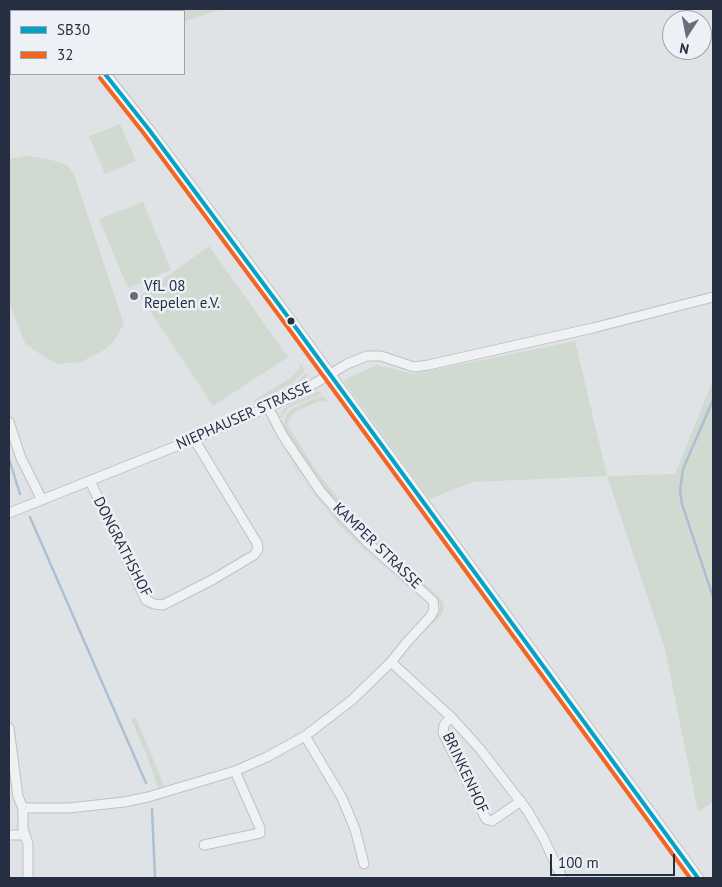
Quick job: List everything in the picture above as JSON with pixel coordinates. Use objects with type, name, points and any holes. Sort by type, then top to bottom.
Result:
[{"type":"main road","points":[[106,75],[150,131],[698,878]]},
{"type":"street","name":"NIEPHAUSER STRASSE","points":[[9,513],[194,440],[292,397],[347,364],[367,356],[381,356],[414,367],[428,365],[594,328],[713,297]]},
{"type":"street","name":"KAMPER STRASSE","points":[[268,407],[283,436],[322,492],[344,518],[369,544],[433,600],[434,610],[430,617],[391,662]]},
{"type":"street","points":[[9,422],[21,458],[42,500]]},
{"type":"street","name":"DONGRATHSHOF","points":[[90,481],[146,600],[154,604],[163,605],[212,580],[254,555],[258,549],[257,543],[194,440]]},
{"type":"street","points":[[23,808],[69,808],[124,802],[171,792],[234,771],[267,757],[304,736],[352,700],[391,662]]},
{"type":"street","name":"BRINKENHOF","points":[[391,662],[451,717],[480,749],[521,801],[544,839],[562,878]]},
{"type":"street","name":"BRINKENHOF","points":[[451,717],[444,724],[443,733],[486,819],[492,822],[521,801]]},
{"type":"street","points":[[9,728],[18,797],[23,808],[23,829],[28,844],[28,878]]},
{"type":"street","points":[[304,736],[342,798],[355,829],[364,864]]},
{"type":"street","points":[[204,845],[260,833],[260,828],[234,771]]},
{"type":"street","points":[[9,835],[25,835]]},
{"type":"shaded area","points":[[222,9],[185,22],[185,10],[61,10]]},
{"type":"shaded area","points":[[120,124],[136,161],[105,174],[89,136]]},
{"type":"shaded area","points":[[24,156],[45,158],[67,165],[74,174],[124,324],[114,341],[104,350],[81,362],[58,364],[44,357],[25,343],[9,303],[9,159]]},
{"type":"shaded area","points":[[143,202],[171,270],[128,288],[99,219]]},
{"type":"shaded area","points":[[209,246],[288,357],[213,406],[140,296]]},
{"type":"shaded area","points":[[575,341],[607,476],[473,482],[429,499],[343,380],[377,365],[413,374]]},
{"type":"shaded area","points":[[299,362],[305,370],[301,375],[292,383],[261,400],[257,408],[253,401],[290,378],[300,368]]},
{"type":"shaded area","points":[[306,373],[308,375],[303,381],[261,405],[261,403],[297,382]]},
{"type":"shaded area","points":[[713,380],[713,802],[698,812],[665,649],[607,476],[675,474]]},
{"type":"shaded area","points":[[319,391],[321,394],[288,408],[280,418],[286,407]]},
{"type":"shaded area","points":[[323,396],[328,403],[319,401],[295,412],[287,424],[317,472],[350,513],[442,600],[444,608],[441,616],[429,626],[440,611],[440,604],[436,596],[378,546],[348,516],[311,471],[283,427],[286,415],[290,410]]},
{"type":"shaded area","points":[[269,422],[325,503],[419,594],[371,553],[336,518],[296,467]]},
{"type":"shaded area","points":[[266,423],[299,474],[330,512],[370,554],[425,602],[363,549],[338,524],[299,475]]},
{"type":"shaded area","points":[[135,717],[164,786],[158,788],[131,719]]},
{"type":"waterway","points":[[713,400],[683,469],[680,491],[682,504],[713,597]]},
{"type":"waterway","points":[[9,459],[20,494]]},
{"type":"waterway","points":[[30,517],[146,783]]},
{"type":"waterway","points":[[152,809],[155,878]]},
{"type":"transit line","name":"SB30","points":[[106,75],[150,131],[291,321],[698,878]]},
{"type":"transit line","name":"32","points":[[100,78],[145,135],[286,325],[690,878]]},
{"type":"place","name":"VfL 08 Repelen e.V.","points":[[134,296]]}]
